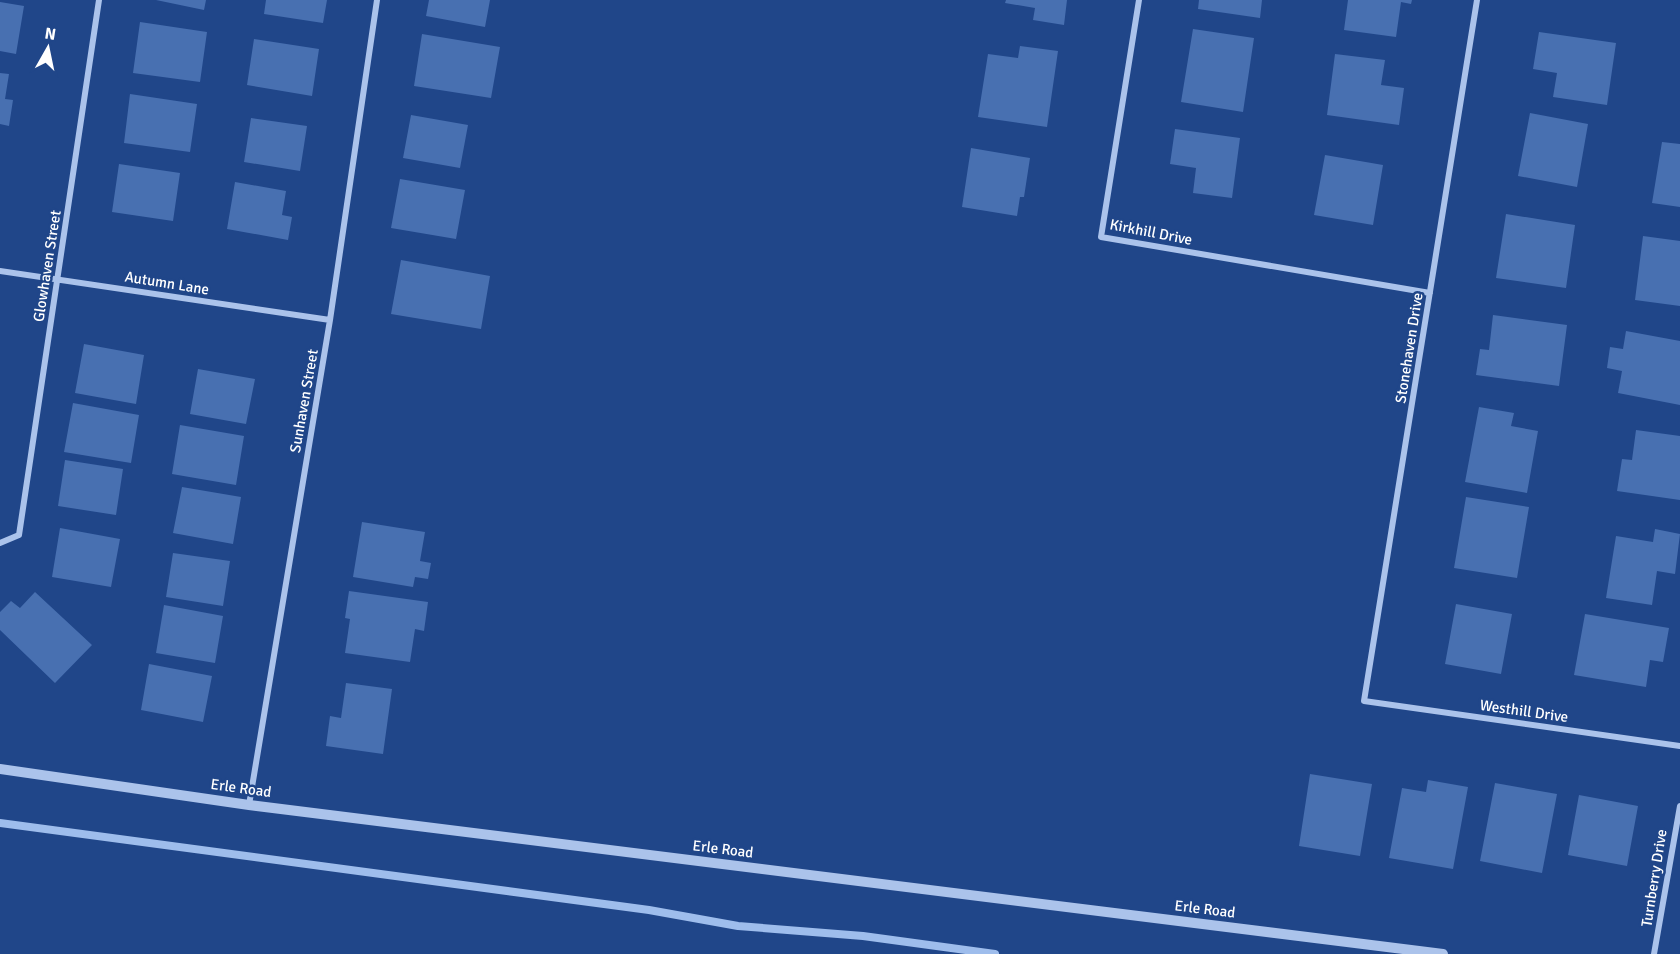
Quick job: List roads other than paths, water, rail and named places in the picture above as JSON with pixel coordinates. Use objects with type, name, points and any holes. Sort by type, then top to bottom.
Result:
[{"type":"street","name":"Glowhaven Street","points":[[0,543],[19,536],[99,0]]},
{"type":"street","name":"Sunhaven Street","points":[[249,805],[330,320],[377,0]]},
{"type":"street","name":"Kirkhill Drive","points":[[1139,0],[1101,237],[1430,293]]},
{"type":"street","name":"Stonehaven Drive","points":[[1364,701],[1477,0]]},
{"type":"street","name":"Autumn Lane","points":[[0,271],[330,320]]},
{"type":"street","name":"Westhill Drive","points":[[1364,701],[1680,746]]},
{"type":"street","name":"Erle Road","points":[[0,769],[249,805],[1443,954]]},
{"type":"street","name":"Turnberry Drive","points":[[1654,954],[1680,806]]},
{"type":"waterway","points":[[0,823],[649,910],[738,926],[863,936],[995,954]]}]
